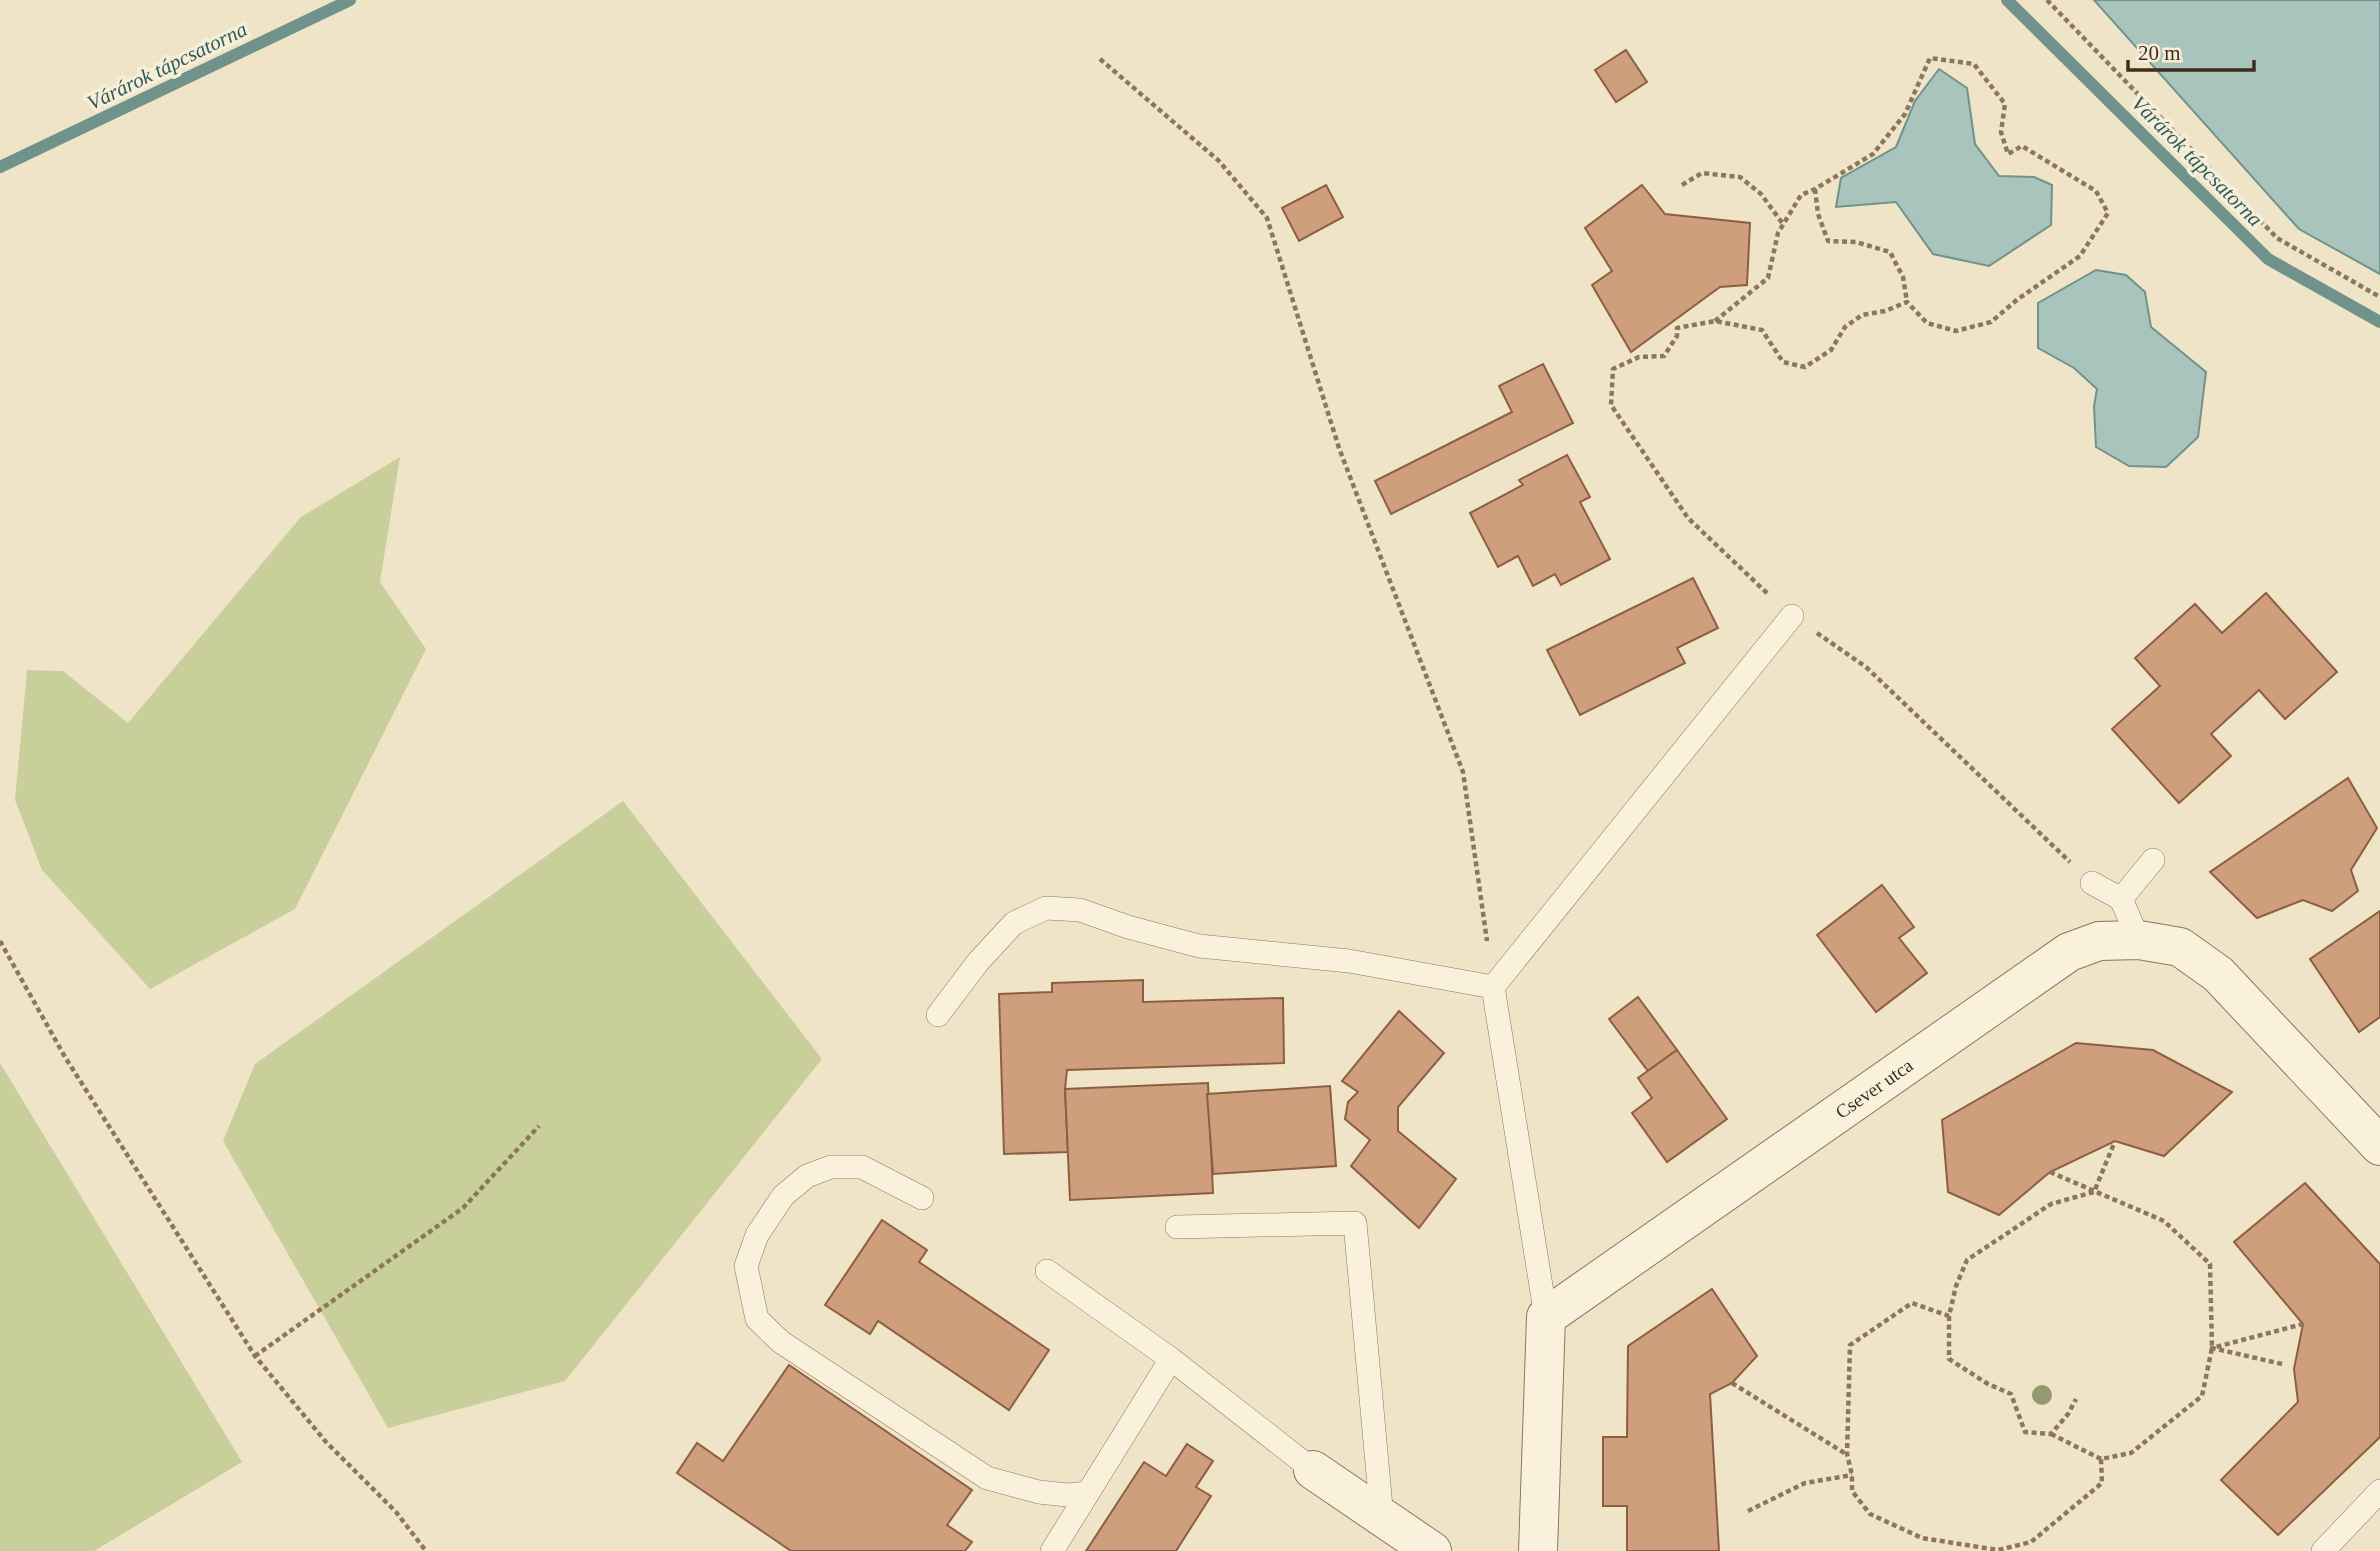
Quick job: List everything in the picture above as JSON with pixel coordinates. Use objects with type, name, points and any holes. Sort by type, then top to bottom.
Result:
[{"type":"street","name":"Csever utca","points":[[1546,1317],[2069,953],[2099,941],[2139,940],[2180,947],[2218,974],[2380,1146]]},
{"type":"street","points":[[1538,1551],[1546,1317]]},
{"type":"street","points":[[1313,1470],[1432,1551]]},
{"type":"lane","points":[[1546,1317],[1493,987],[1792,616]]},
{"type":"lane","points":[[2120,899],[2152,860]]},
{"type":"lane","points":[[2092,883],[2120,899],[2139,940]]},
{"type":"lane","points":[[938,1015],[978,962],[1014,923],[1046,908],[1080,909],[1128,927],[1199,946],[1349,961],[1493,987]]},
{"type":"lane","points":[[922,1198],[862,1167],[831,1167],[807,1176],[783,1196],[757,1235],[747,1266],[757,1319],[781,1342],[987,1478],[1039,1492],[1067,1495],[1088,1493]]},
{"type":"lane","points":[[1177,1227],[1355,1223],[1382,1518]]},
{"type":"lane","points":[[1047,1271],[1171,1359],[1313,1470]]},
{"type":"lane","points":[[1052,1551],[1171,1359]]},
{"type":"lane","points":[[2323,1551],[2380,1491]]},
{"type":"path","points":[[2047,0],[2277,238],[2380,297]]},
{"type":"path","points":[[1715,321],[1768,278],[1778,233],[1801,195],[1873,154],[1905,114],[1930,58],[1974,64],[2006,104],[2001,132],[2008,154],[2022,146],[2096,191],[2108,213],[2080,256],[2018,299],[1991,322],[1956,331],[1927,323],[1907,302],[1903,277],[1890,252],[1856,242],[1828,241],[1818,214],[1815,189]]},
{"type":"path","points":[[1100,59],[1219,162],[1267,218],[1339,447],[1462,772],[1493,987]]},
{"type":"path","points":[[1682,185],[1702,173],[1740,177],[1761,194],[1783,224]]},
{"type":"path","points":[[1907,302],[1885,311],[1862,315],[1845,327],[1831,350],[1805,367],[1783,362],[1762,330],[1715,321],[1676,328],[1677,336],[1664,356],[1639,357],[1613,369],[1611,405],[1688,518],[1792,616],[1866,667],[2092,883]]},
{"type":"path","points":[[0,941],[65,1057],[255,1356],[326,1441],[396,1512],[426,1551]]},
{"type":"path","points":[[255,1356],[463,1208],[539,1126]]},
{"type":"path","points":[[2094,1192],[2115,1141]]},
{"type":"path","points":[[2050,1172],[2164,1221],[2210,1264],[2212,1348],[2202,1396],[2131,1453],[2101,1459],[2051,1434],[2025,1432],[2011,1394],[1988,1384],[1949,1359],[1949,1316],[1956,1286],[1968,1260],[2051,1205],[2094,1192]]},
{"type":"path","points":[[1949,1316],[1912,1303],[1850,1345],[1847,1454],[1852,1475],[1852,1491],[1870,1514],[1922,1538],[1999,1551],[2031,1542],[2102,1483],[2101,1459]]},
{"type":"path","points":[[2212,1348],[2303,1324]]},
{"type":"path","points":[[2212,1348],[2282,1364]]},
{"type":"path","points":[[1732,1383],[1847,1454]]},
{"type":"path","points":[[2051,1434],[2068,1414],[2076,1399]]},
{"type":"path","points":[[1748,1511],[1805,1483],[1852,1475]]},
{"type":"green space","points":[[400,457],[380,582],[426,649],[295,909],[150,989],[42,870],[15,800],[27,670],[63,671],[128,723],[301,517]]},
{"type":"green space","points":[[623,801],[822,1059],[565,1381],[388,1428],[223,1141],[255,1064]]},
{"type":"green space","points":[[0,1063],[242,1462],[94,1551],[0,1551]]},
{"type":"water","points":[[2094,0],[2380,0],[2380,274],[2299,229]]},
{"type":"water","points":[[1939,69],[1967,88],[1975,144],[1999,176],[2034,177],[2052,185],[2051,225],[1989,266],[1933,254],[1896,202],[1836,207],[1841,178],[1896,147],[1915,101]]},
{"type":"water","points":[[2096,270],[2126,275],[2145,292],[2151,327],[2206,372],[2198,437],[2166,467],[2129,466],[2096,447],[2094,406],[2097,389],[2074,368],[2038,348],[2038,303]]},
{"type":"building","points":[[1626,50],[1647,82],[1616,102],[1595,70]]},
{"type":"building","points":[[1326,185],[1343,217],[1299,241],[1282,208]]},
{"type":"building","points":[[1642,185],[1665,214],[1750,223],[1747,285],[1720,287],[1631,352],[1592,285],[1612,271],[1585,228]]},
{"type":"building","points":[[1543,364],[1573,423],[1391,514],[1375,481],[1512,412],[1499,386]]},
{"type":"building","points":[[1567,455],[1590,497],[1580,502],[1610,559],[1561,585],[1555,574],[1533,586],[1518,556],[1498,567],[1470,513],[1523,485],[1519,480]]},
{"type":"building","points":[[1693,578],[1718,628],[1677,648],[1685,663],[1580,715],[1547,650]]},
{"type":"building","points":[[2266,593],[2337,672],[2285,719],[2259,690],[2211,734],[2231,756],[2179,803],[2112,729],[2160,686],[2135,658],[2195,604],[2222,633]]},
{"type":"building","points":[[2348,778],[2377,828],[2351,870],[2358,891],[2332,911],[2303,900],[2257,918],[2210,872]]},
{"type":"building","points":[[1882,885],[1914,927],[1899,938],[1927,973],[1876,1012],[1817,935]]},
{"type":"building","points":[[2380,911],[2380,1017],[2359,1032],[2310,959]]},
{"type":"building","points":[[1143,980],[1143,1002],[1283,998],[1284,1063],[1067,1070],[1065,1089],[1068,1152],[1004,1154],[999,994],[1052,992],[1052,983]]},
{"type":"building","points":[[1638,997],[1677,1050],[1648,1071],[1609,1019]]},
{"type":"building","points":[[1399,1011],[1444,1053],[1398,1107],[1398,1131],[1456,1179],[1419,1228],[1351,1166],[1370,1140],[1345,1119],[1348,1102],[1358,1092],[1342,1081]]},
{"type":"building","points":[[2076,1043],[2153,1050],[2232,1092],[2164,1156],[2115,1141],[2050,1172],[1999,1215],[1948,1192],[1942,1120]]},
{"type":"building","points":[[1677,1050],[1727,1119],[1667,1162],[1632,1113],[1652,1098],[1638,1078]]},
{"type":"building","points":[[1208,1083],[1213,1193],[1070,1200],[1065,1089]]},
{"type":"building","points":[[1330,1086],[1336,1166],[1213,1174],[1207,1094]]},
{"type":"building","points":[[2305,1183],[2380,1264],[2380,1437],[2278,1535],[2221,1480],[2298,1402],[2294,1369],[2303,1324],[2234,1242]]},
{"type":"building","points":[[882,1220],[927,1250],[919,1262],[1049,1350],[1009,1410],[878,1321],[870,1334],[825,1305]]},
{"type":"building","points":[[1712,1289],[1757,1356],[1732,1383],[1710,1394],[1719,1551],[1627,1551],[1627,1506],[1603,1506],[1603,1437],[1627,1437],[1628,1346]]},
{"type":"building","points":[[789,1365],[972,1490],[947,1525],[972,1542],[965,1551],[791,1551],[677,1473],[697,1443],[723,1461]]},
{"type":"building","points":[[1187,1444],[1213,1461],[1196,1487],[1211,1496],[1176,1551],[1086,1551],[1144,1462],[1166,1476]]},
{"type":"waterway","name":"Várárok tápcsatorna","points":[[0,167],[350,0]]},
{"type":"waterway","name":"Várárok tápcsatorna","points":[[2007,0],[2268,259],[2380,322]]}]
